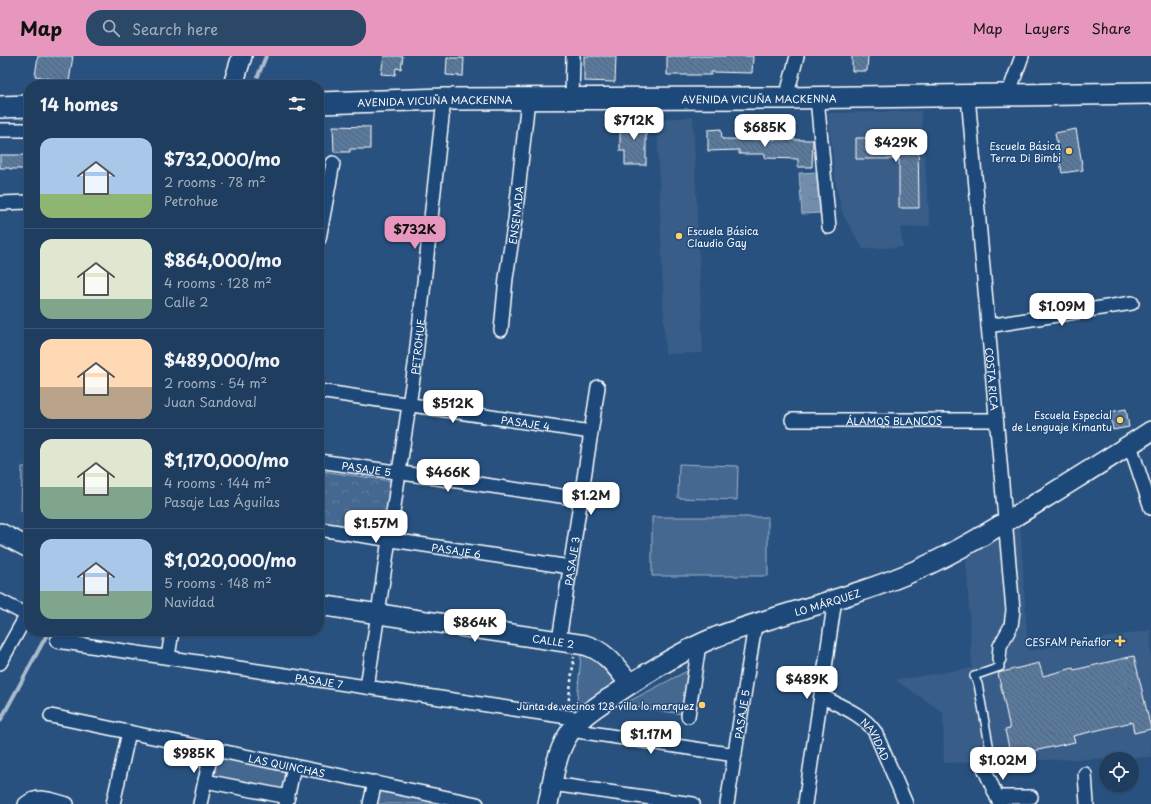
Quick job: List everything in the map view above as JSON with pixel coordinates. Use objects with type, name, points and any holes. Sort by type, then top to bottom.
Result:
[{"type":"main road","name":"AVENIDA VICUÑA MACKENNA","points":[[324,102],[444,99],[817,98],[1151,93]]},
{"type":"main road","points":[[0,107],[24,106]]},
{"type":"street","points":[[235,80],[242,56]]},
{"type":"street","points":[[572,99],[573,56]]},
{"type":"street","points":[[786,98],[797,56]]},
{"type":"street","points":[[1008,95],[1022,56]]},
{"type":"street","name":"COSTA RICA","points":[[968,96],[1013,618],[1008,632],[1000,646],[999,659]]},
{"type":"street","points":[[817,98],[829,227]]},
{"type":"street","name":"PETROHUE","points":[[367,688],[409,404],[444,99]]},
{"type":"street","name":"ENSENADA","points":[[502,330],[506,278],[515,220],[528,99]]},
{"type":"street","points":[[0,130],[24,130]]},
{"type":"street","points":[[324,212],[333,163]]},
{"type":"street","points":[[0,203],[24,202]]},
{"type":"street","points":[[988,326],[1132,303]]},
{"type":"street","name":"PASAJE 3","points":[[568,642],[570,567],[598,387]]},
{"type":"street","name":"PASAJE 4","points":[[324,392],[591,432]]},
{"type":"street","name":"ÁLAMOS BLANCOS","points":[[792,420],[996,420]]},
{"type":"street","name":"LO MÁRQUEZ","points":[[548,804],[561,749],[573,722],[630,684],[670,660],[699,645],[755,625],[864,591],[919,568],[977,540],[1151,431]]},
{"type":"street","points":[[1130,445],[1151,508]]},
{"type":"street","name":"PASAJE 5","points":[[324,462],[581,500]]},
{"type":"street","name":"PASAJE 6","points":[[324,530],[570,567]]},
{"type":"street","points":[[0,533],[24,545]]},
{"type":"street","points":[[805,804],[835,599]]},
{"type":"street","points":[[0,601],[24,611]]},
{"type":"street","name":"CALLE 2","points":[[324,606],[568,642],[592,647],[606,655],[630,684]]},
{"type":"street","points":[[0,663],[24,620]]},
{"type":"street","name":"PASAJE 5","points":[[727,804],[755,625]]},
{"type":"street","points":[[168,657],[171,636]]},
{"type":"street","name":"PASAJE 7","points":[[57,641],[367,688],[573,722],[735,755]]},
{"type":"street","points":[[688,716],[699,645]]},
{"type":"street","name":"NAVIDAD","points":[[821,696],[860,717],[871,726],[906,804]]},
{"type":"street","name":"LAS QUINCHAS","points":[[50,716],[374,782],[455,802],[477,804]]},
{"type":"street","points":[[114,804],[129,732]]},
{"type":"street","points":[[200,804],[212,749]]},
{"type":"street","points":[[205,781],[287,800],[294,766]]},
{"type":"street","points":[[984,768],[999,800],[1031,797]]},
{"type":"street","points":[[1085,774],[1087,804]]},
{"type":"street","points":[[370,804],[374,782]]},
{"type":"street","points":[[552,784],[693,804]]},
{"type":"street","points":[[30,801],[44,798],[67,804]]},
{"type":"lane","points":[[990,750],[978,684],[974,676],[1000,667],[999,659]]},
{"type":"path","points":[[568,642],[573,722]]},
{"type":"shaded area","points":[[921,111],[930,226],[900,228],[903,247],[863,249],[843,215],[836,186],[828,113]]},
{"type":"shaded area","name":"Escuela Básica Claudio Gay","points":[[693,117],[703,353],[665,354],[657,119]]},
{"type":"shaded area","name":"CESFAM Peñaflor","points":[[1020,522],[1028,651],[1151,630],[1151,757],[1139,757],[1139,752],[1099,752],[1099,759],[944,763],[943,712],[895,680],[972,668],[966,555]]},
{"type":"green space","points":[[679,464],[738,466],[737,500],[678,498]]},
{"type":"green space","points":[[22,467],[24,467],[24,512],[21,511]]},
{"type":"green space","points":[[324,471],[391,481],[383,533],[324,526]]},
{"type":"green space","points":[[652,517],[768,517],[768,576],[652,576]]},
{"type":"green space","points":[[581,655],[602,661],[621,682],[576,712]]},
{"type":"green space","points":[[689,670],[682,714],[622,705]]},
{"type":"green space","points":[[215,754],[289,769],[284,793],[211,778]]},
{"type":"green space","points":[[379,788],[450,804],[376,804]]},
{"type":"water","points":[[818,172],[821,213],[802,214],[799,173]]},
{"type":"building","points":[[38,56],[73,56],[69,80],[58,80],[35,76]]},
{"type":"building","points":[[384,56],[403,56],[401,69],[396,68],[395,75],[381,74]]},
{"type":"building","points":[[584,56],[616,56],[615,82],[584,81]]},
{"type":"building","points":[[667,56],[753,56],[752,73],[711,72],[711,75],[667,75]]},
{"type":"building","points":[[852,56],[868,56],[867,71],[852,71]]},
{"type":"building","points":[[447,58],[464,58],[463,76],[446,75]]},
{"type":"building","points":[[620,119],[646,119],[646,165],[625,165],[625,151],[620,151]]},
{"type":"building","points":[[333,126],[370,127],[370,149],[350,149],[350,152],[334,152]]},
{"type":"building","points":[[721,129],[722,139],[813,140],[812,167],[798,167],[798,159],[765,158],[765,154],[739,154],[739,150],[708,151],[708,130]]},
{"type":"building","name":"Escuela Básica Terra Di Bimbi","points":[[1076,129],[1083,170],[1062,173],[1055,133]]},
{"type":"building","points":[[856,138],[918,138],[919,208],[899,208],[899,159],[856,159]]},
{"type":"building","points":[[0,155],[24,155],[24,169],[0,168]]},
{"type":"building","name":"Escuela Especial de Lenguaje Kimantu","points":[[1126,409],[1129,427],[1113,430],[1110,412]]},
{"type":"building","points":[[1134,656],[1151,729],[1134,733],[1132,722],[1073,736],[1075,742],[1029,752],[1028,747],[1010,752],[1005,730],[1010,729],[998,673],[1039,663],[1043,676],[1073,668],[1074,670]]},
{"type":"waterway","points":[[258,76],[266,56]]},
{"type":"waterway","points":[[0,721],[46,636]]},
{"type":"place","name":"Escuela Básica Terra Di Bimbi","points":[[1069,151]]},
{"type":"place","name":"Escuela Básica Claudio Gay","points":[[679,236]]},
{"type":"place","name":"Escuela Especial de Lenguaje Kimantu","points":[[1120,420]]},
{"type":"place","name":"CESFAM Peñaflor","points":[[1120,641]]},
{"type":"place","name":"Junta de vecinos 128 villa lo marquez","points":[[702,705]]}]
